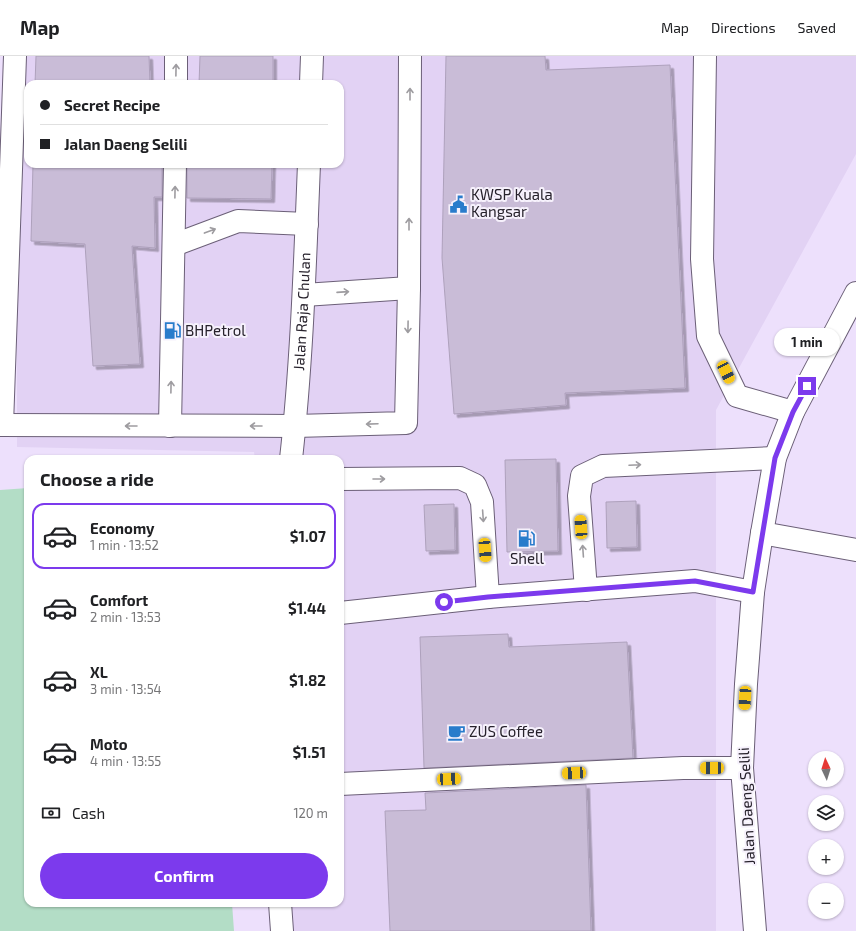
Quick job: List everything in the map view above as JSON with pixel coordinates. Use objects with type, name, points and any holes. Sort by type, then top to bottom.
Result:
[{"type":"main road","points":[[15,56],[1,425],[170,426],[295,426],[406,423],[409,288],[410,56]]},
{"type":"main road","points":[[176,56],[176,80]]},
{"type":"main road","points":[[312,56],[312,80]]},
{"type":"main road","points":[[705,56],[702,258],[708,336],[737,396],[793,412]]},
{"type":"main road","points":[[170,426],[175,168]]},
{"type":"main road","name":"Jalan Raja Chulan","points":[[291,455],[295,426],[304,295],[309,168]]},
{"type":"main road","points":[[174,245],[238,221],[306,224]]},
{"type":"main road","points":[[304,295],[409,288]]},
{"type":"main road","name":"Jalan Daeng Selili","points":[[755,931],[742,768],[746,684],[753,592],[762,533],[775,458],[793,412],[856,293]]},
{"type":"main road","points":[[586,590],[579,496],[582,476],[603,466],[775,458]]},
{"type":"main road","points":[[344,479],[460,478],[475,485],[482,502],[488,597]]},
{"type":"main road","points":[[762,533],[856,550]]},
{"type":"main road","points":[[344,613],[488,597],[695,581],[753,592]]},
{"type":"main road","points":[[344,784],[683,768],[742,768]]},
{"type":"main road","points":[[280,907],[282,931]]},
{"type":"shaded area","points":[[17,56],[856,56],[856,154],[716,410],[716,931],[289,931],[287,907],[344,907],[344,455],[254,455],[254,452],[17,447]]},
{"type":"green space","points":[[24,488],[24,907],[232,907],[234,931],[0,931],[0,490]]},
{"type":"building","points":[[36,56],[149,56],[150,80],[35,80]]},
{"type":"building","points":[[200,56],[273,56],[273,80],[199,80]]},
{"type":"building","points":[[446,56],[545,56],[546,70],[670,65],[685,388],[565,393],[566,405],[454,414],[442,258]]},
{"type":"building","points":[[33,168],[162,168],[162,197],[154,197],[155,248],[132,246],[140,364],[93,366],[85,244],[31,241]]},
{"type":"building","points":[[187,168],[272,168],[271,199],[187,198]]},
{"type":"building","points":[[556,459],[558,551],[507,552],[505,460]]},
{"type":"building","points":[[636,501],[637,547],[607,548],[606,502]]},
{"type":"building","points":[[454,504],[455,550],[426,551],[424,505]]},
{"type":"building","points":[[508,634],[509,647],[627,642],[633,758],[424,768],[420,637]]},
{"type":"building","points":[[586,785],[591,931],[390,931],[385,811],[426,810],[425,793]]},
{"type":"place","name":"KWSP Kuala Kangsar","points":[[458,204]]},
{"type":"place","name":"BHPetrol","points":[[172,331]]},
{"type":"place","name":"Shell","points":[[527,538]]},
{"type":"place","name":"ZUS Coffee","points":[[456,732]]},
{"type":"route","points":[[444,602],[488,597],[695,581],[753,592],[775,458],[793,412],[807,386]]}]
